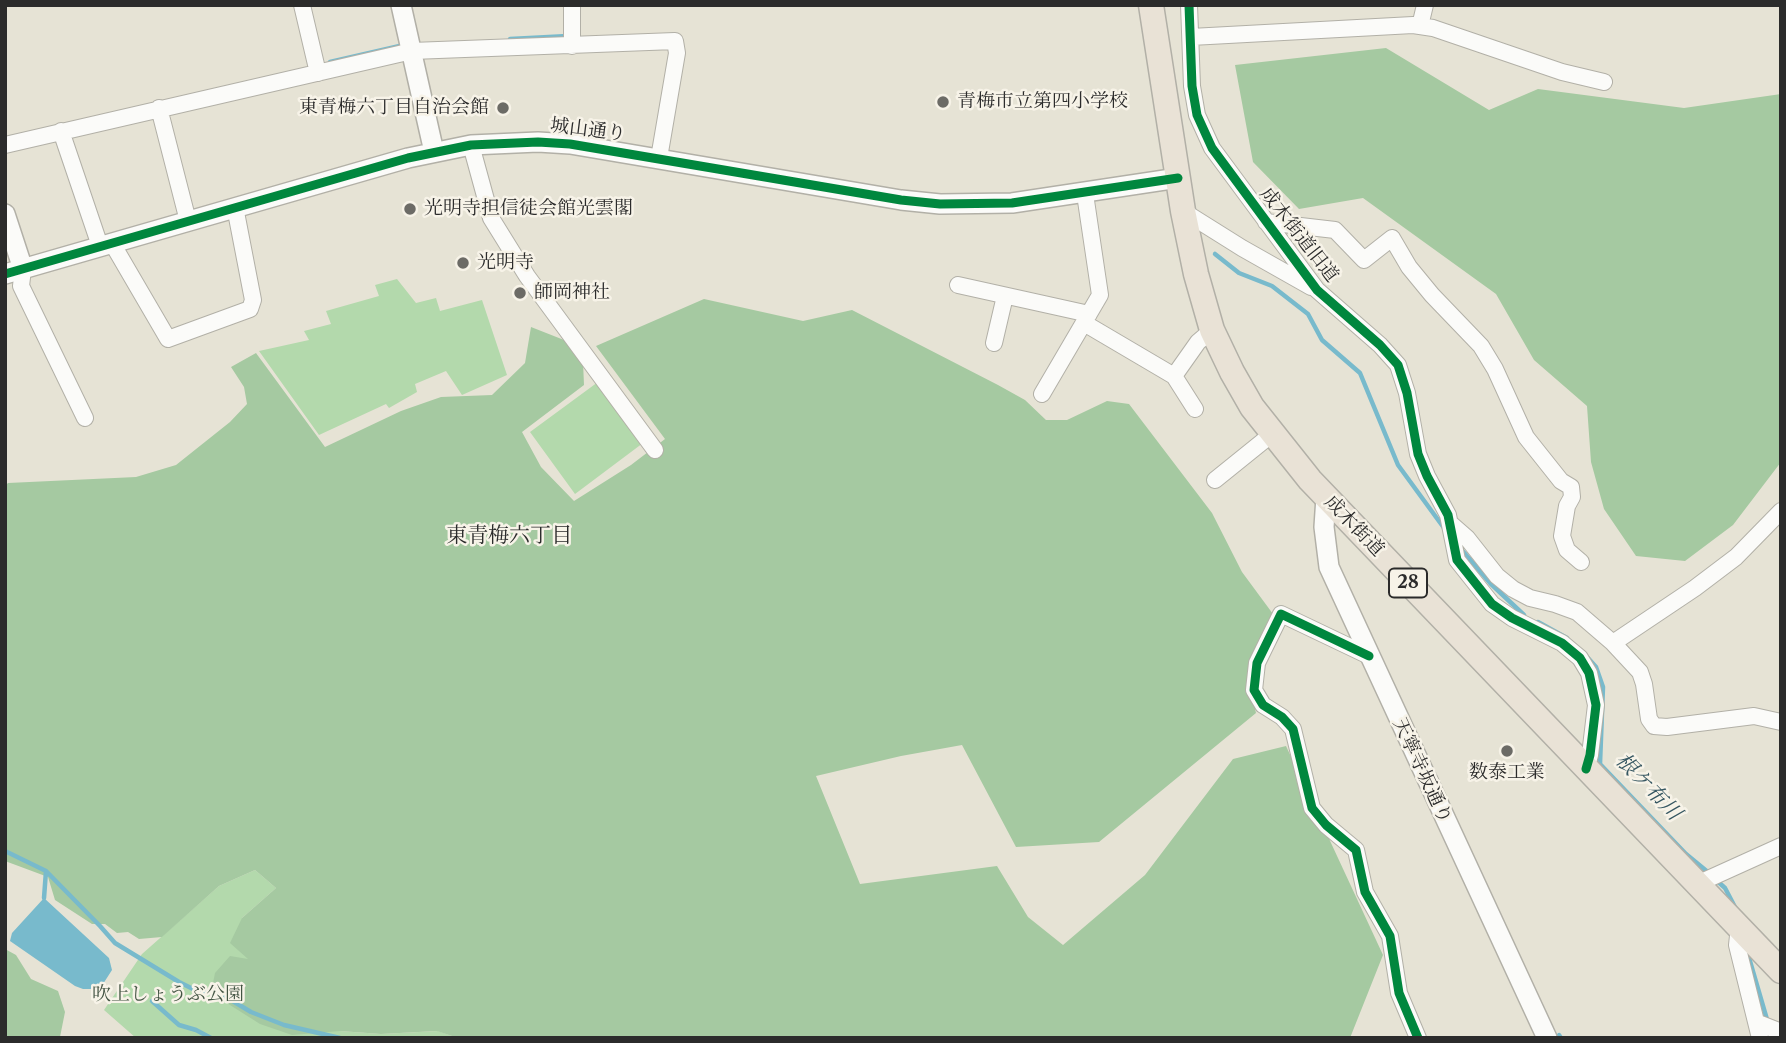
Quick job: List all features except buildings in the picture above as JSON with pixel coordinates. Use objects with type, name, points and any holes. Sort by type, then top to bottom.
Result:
[{"type":"main road","name":"成木街道","points":[[1151,5],[1183,211],[1196,274],[1212,330],[1245,396],[1272,434],[1326,497],[1586,769],[1707,879],[1744,932],[1781,971]]},
{"type":"street","points":[[302,5],[317,72]]},
{"type":"street","points":[[401,5],[434,152]]},
{"type":"street","points":[[572,5],[572,40]]},
{"type":"street","name":"成木街道旧道","points":[[1189,5],[1192,86],[1197,115],[1212,148],[1317,290],[1380,345],[1398,365],[1407,393],[1419,454],[1451,524],[1457,560],[1492,604],[1512,618],[1562,643],[1586,666],[1592,680],[1596,705],[1586,769]]},
{"type":"street","points":[[1420,26],[1424,5]]},
{"type":"street","points":[[1191,37],[1420,26],[1433,28],[1562,72],[1604,82]]},
{"type":"street","points":[[5,145],[317,72],[410,45],[572,40],[675,41],[677,53],[659,158]]},
{"type":"street","points":[[159,108],[188,220]]},
{"type":"street","points":[[61,131],[106,245],[168,339],[250,309],[253,300],[235,207]]},
{"type":"street","name":"城山通り","points":[[14,271],[434,152],[471,145],[538,142],[570,144],[901,200],[940,204],[1012,203],[1086,194],[1178,178]]},
{"type":"street","points":[[471,145],[491,218],[527,276],[655,450]]},
{"type":"street","points":[[1042,394],[1100,295],[1086,194]]},
{"type":"street","points":[[1183,211],[1317,290]]},
{"type":"street","points":[[5,214],[14,271],[85,418]]},
{"type":"street","points":[[1266,222],[1335,230],[1364,260],[1392,238],[1409,267],[1480,346],[1495,369],[1526,437],[1561,481],[1571,487],[1572,497],[1567,506],[1562,536],[1567,551],[1581,562]]},
{"type":"street","points":[[958,285],[1087,319],[1174,376],[1195,409]]},
{"type":"street","points":[[994,343],[1004,296]]},
{"type":"street","points":[[1174,376],[1198,342],[1212,330]]},
{"type":"street","points":[[1215,480],[1272,434]]},
{"type":"street","name":"天寧寺坂通り","points":[[1326,497],[1324,527],[1329,567],[1547,1038]]},
{"type":"street","points":[[1613,643],[1726,565],[1781,511]]},
{"type":"street","points":[[1451,524],[1467,538],[1497,576],[1513,589],[1530,598],[1577,612],[1613,643],[1640,672],[1648,719],[1654,726],[1667,727],[1754,716],[1781,722]]},
{"type":"street","points":[[1369,656],[1281,614],[1257,663],[1254,690],[1262,705],[1282,717],[1293,729],[1312,808],[1326,825],[1356,850],[1365,892],[1390,936],[1399,993],[1418,1038]]},
{"type":"street","points":[[1707,879],[1781,846]]},
{"type":"street","points":[[1744,932],[1737,945],[1767,1030]]},
{"type":"green space","points":[[1386,48],[1489,110],[1538,89],[1684,108],[1781,94],[1781,462],[1733,525],[1685,561],[1636,556],[1604,509],[1591,462],[1587,406],[1534,360],[1496,294],[1363,198],[1299,209],[1253,162],[1235,65]]},
{"type":"green space","points":[[397,279],[416,303],[436,298],[440,311],[482,300],[507,375],[462,395],[446,371],[415,384],[417,392],[389,408],[386,404],[319,435],[259,351],[309,340],[304,331],[331,324],[326,311],[379,296],[375,285]]},
{"type":"green space","points":[[704,299],[803,321],[852,310],[1025,400],[1046,420],[1067,420],[1107,401],[1129,404],[1212,513],[1242,572],[1273,614],[1248,679],[1256,713],[1099,842],[1016,847],[962,745],[816,776],[860,884],[997,866],[1028,917],[1063,945],[1145,875],[1233,759],[1286,746],[1383,955],[1350,1038],[458,1038],[437,1031],[381,1034],[340,1031],[292,1035],[260,1024],[211,993],[215,973],[230,956],[248,959],[230,943],[242,918],[276,888],[255,870],[219,886],[162,937],[139,939],[128,932],[117,933],[105,924],[92,924],[55,900],[48,877],[5,861],[5,486],[8,483],[136,477],[176,465],[230,422],[247,404],[244,387],[231,367],[256,353],[325,447],[401,411],[441,397],[492,395],[525,363],[531,327],[564,340],[583,362],[584,385],[522,432],[541,467],[574,501],[631,465],[665,439],[596,346]]},
{"type":"green space","points":[[598,382],[643,443],[575,494],[530,432]]},
{"type":"green space","name":"吹上しょうぶ公園","points":[[255,870],[276,888],[242,918],[340,1031],[381,1034],[438,1031],[458,1038],[136,1038],[104,1010],[142,954],[219,886]]},
{"type":"green space","points":[[5,949],[16,955],[31,979],[58,991],[65,1012],[60,1037],[5,1038]]},
{"type":"water","points":[[44,898],[109,958],[112,970],[103,984],[103,999],[100,1001],[95,989],[75,986],[10,941],[12,933]]},
{"type":"waterway","points":[[510,39],[568,36]]},
{"type":"waterway","points":[[330,62],[404,45]]},
{"type":"waterway","name":"根ケ布川","points":[[1215,254],[1239,273],[1272,286],[1308,314],[1322,340],[1360,373],[1398,465],[1444,528]]},
{"type":"waterway","name":"根ケ布川","points":[[1460,548],[1491,584],[1524,615]]},
{"type":"waterway","name":"根ケ布川","points":[[1538,622],[1567,638]]},
{"type":"waterway","name":"根ケ布川","points":[[1588,658],[1596,667],[1603,687],[1600,764],[1686,854],[1709,873]]},
{"type":"waterway","points":[[5,851],[46,871],[115,943],[179,982],[193,989],[221,994],[251,1012],[284,1025],[340,1038]]},
{"type":"waterway","points":[[44,898],[46,871]]},
{"type":"waterway","name":"根ケ布川","points":[[1715,879],[1725,888],[1736,909]]},
{"type":"waterway","name":"根ケ布川","points":[[1747,951],[1768,1023]]},
{"type":"waterway","points":[[152,1001],[179,1025],[211,1038]]},
{"type":"cycle path","points":[[1189,5],[1192,86],[1197,115],[1212,148],[1317,290],[1380,345],[1398,365],[1407,393],[1418,454],[1448,515],[1457,560],[1492,604],[1512,618],[1562,643],[1580,658],[1589,673],[1596,705],[1586,769]]},
{"type":"cycle path","points":[[5,274],[408,158],[471,145],[538,142],[570,144],[901,200],[940,204],[1012,203],[1178,178]]},
{"type":"cycle path","points":[[1369,656],[1281,614],[1257,663],[1254,690],[1263,705],[1282,717],[1293,729],[1312,808],[1326,825],[1356,850],[1365,892],[1390,936],[1399,993],[1418,1038]]},
{"type":"place","name":"青梅市立第四小学校","points":[[943,102]]},
{"type":"place","name":"東青梅六丁目自治会館","points":[[503,108]]},
{"type":"place","name":"光明寺担信徒会館光雲閣","points":[[410,209]]},
{"type":"place","name":"光明寺","points":[[463,263]]},
{"type":"place","name":"師岡神社","points":[[520,293]]},
{"type":"place","name":"数泰工業","points":[[1507,751]]},
{"type":"district","name":"東青梅六丁目","points":[[509,536]]}]
